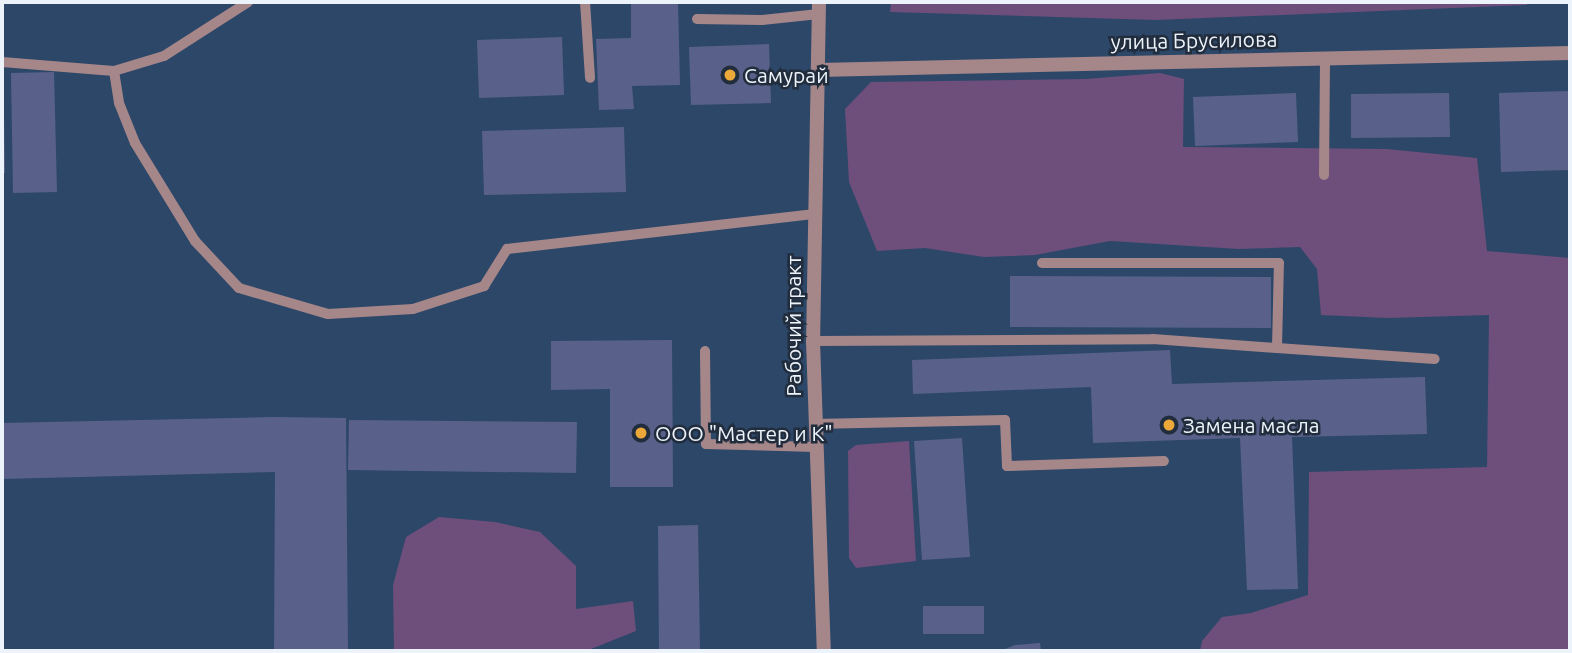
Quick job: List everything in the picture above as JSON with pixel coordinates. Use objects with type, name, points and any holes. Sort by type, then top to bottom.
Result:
[{"type":"street","name":"Рабочий тракт","points":[[819,8],[813,341],[824,651]]},
{"type":"street","name":"улица Брусилова","points":[[819,70],[1570,53]]},
{"type":"lane","points":[[2,62],[114,71],[164,56],[248,2]]},
{"type":"lane","points":[[585,2],[590,78]]},
{"type":"lane","points":[[697,19],[762,20],[819,8]]},
{"type":"lane","points":[[1324,175],[1325,58]]},
{"type":"lane","points":[[114,71],[119,103],[135,143],[195,241],[239,288],[328,314],[413,309],[484,286],[507,249],[815,214]]},
{"type":"lane","points":[[1042,263],[1279,263],[1276,348]]},
{"type":"lane","points":[[813,341],[1153,339],[1435,359]]},
{"type":"lane","points":[[705,351],[706,444],[816,447]]},
{"type":"lane","points":[[814,424],[1005,420],[1007,466],[1164,461]]},
{"type":"shaded area","points":[[891,2],[1527,2],[1527,5],[1156,20],[890,12]]},
{"type":"shaded area","points":[[1160,73],[1184,79],[1183,147],[1387,149],[1477,158],[1487,251],[1570,258],[1570,651],[1200,651],[1202,641],[1222,617],[1251,613],[1308,595],[1309,472],[1487,467],[1489,315],[1388,318],[1321,315],[1317,269],[1300,247],[1239,249],[1110,241],[1035,255],[984,257],[925,248],[877,251],[849,182],[845,109],[871,82],[1086,79]]},
{"type":"shaded area","points":[[909,441],[916,561],[856,568],[849,558],[848,451],[856,445]]},
{"type":"shaded area","points":[[439,517],[495,522],[540,532],[576,566],[576,609],[633,601],[636,631],[586,651],[394,651],[393,585],[406,537]]},
{"type":"building","points":[[631,2],[678,2],[680,85],[632,86],[634,109],[599,110],[596,39],[631,38]]},
{"type":"building","points":[[562,37],[564,95],[479,98],[477,40]]},
{"type":"building","points":[[769,44],[771,103],[691,105],[689,47]]},
{"type":"building","points":[[54,72],[57,192],[13,193],[11,73]]},
{"type":"building","points":[[1570,91],[1570,170],[1501,172],[1499,93]]},
{"type":"building","points":[[1296,93],[1298,142],[1195,146],[1193,97]]},
{"type":"building","points":[[1449,93],[1450,137],[1351,138],[1351,94]]},
{"type":"building","points":[[4,116],[5,173],[2,173]]},
{"type":"building","points":[[624,127],[626,192],[484,195],[482,131]]},
{"type":"building","points":[[1010,276],[1271,277],[1271,328],[1010,327]]},
{"type":"building","name":"ООО \"Мастер и К\"","points":[[672,340],[673,487],[610,487],[610,389],[551,390],[551,341]]},
{"type":"building","points":[[1170,350],[1172,384],[1425,377],[1427,434],[1292,437],[1298,589],[1247,590],[1240,438],[1093,443],[1091,387],[913,394],[912,360]]},
{"type":"building","points":[[346,418],[348,651],[274,651],[275,472],[2,479],[2,423]]},
{"type":"building","points":[[349,420],[577,422],[576,473],[348,470]]},
{"type":"building","points":[[962,438],[970,557],[922,560],[914,441]]},
{"type":"building","points":[[698,525],[700,651],[659,651],[658,526]]},
{"type":"building","points":[[923,606],[984,606],[984,634],[923,634]]},
{"type":"building","points":[[1040,643],[1041,651],[1000,651],[1015,645]]},
{"type":"place","name":"Самурай","points":[[730,75]]},
{"type":"place","name":"Замена масла","points":[[1169,425]]},
{"type":"place","name":"ООО \"Мастер и К\"","points":[[641,433]]}]
